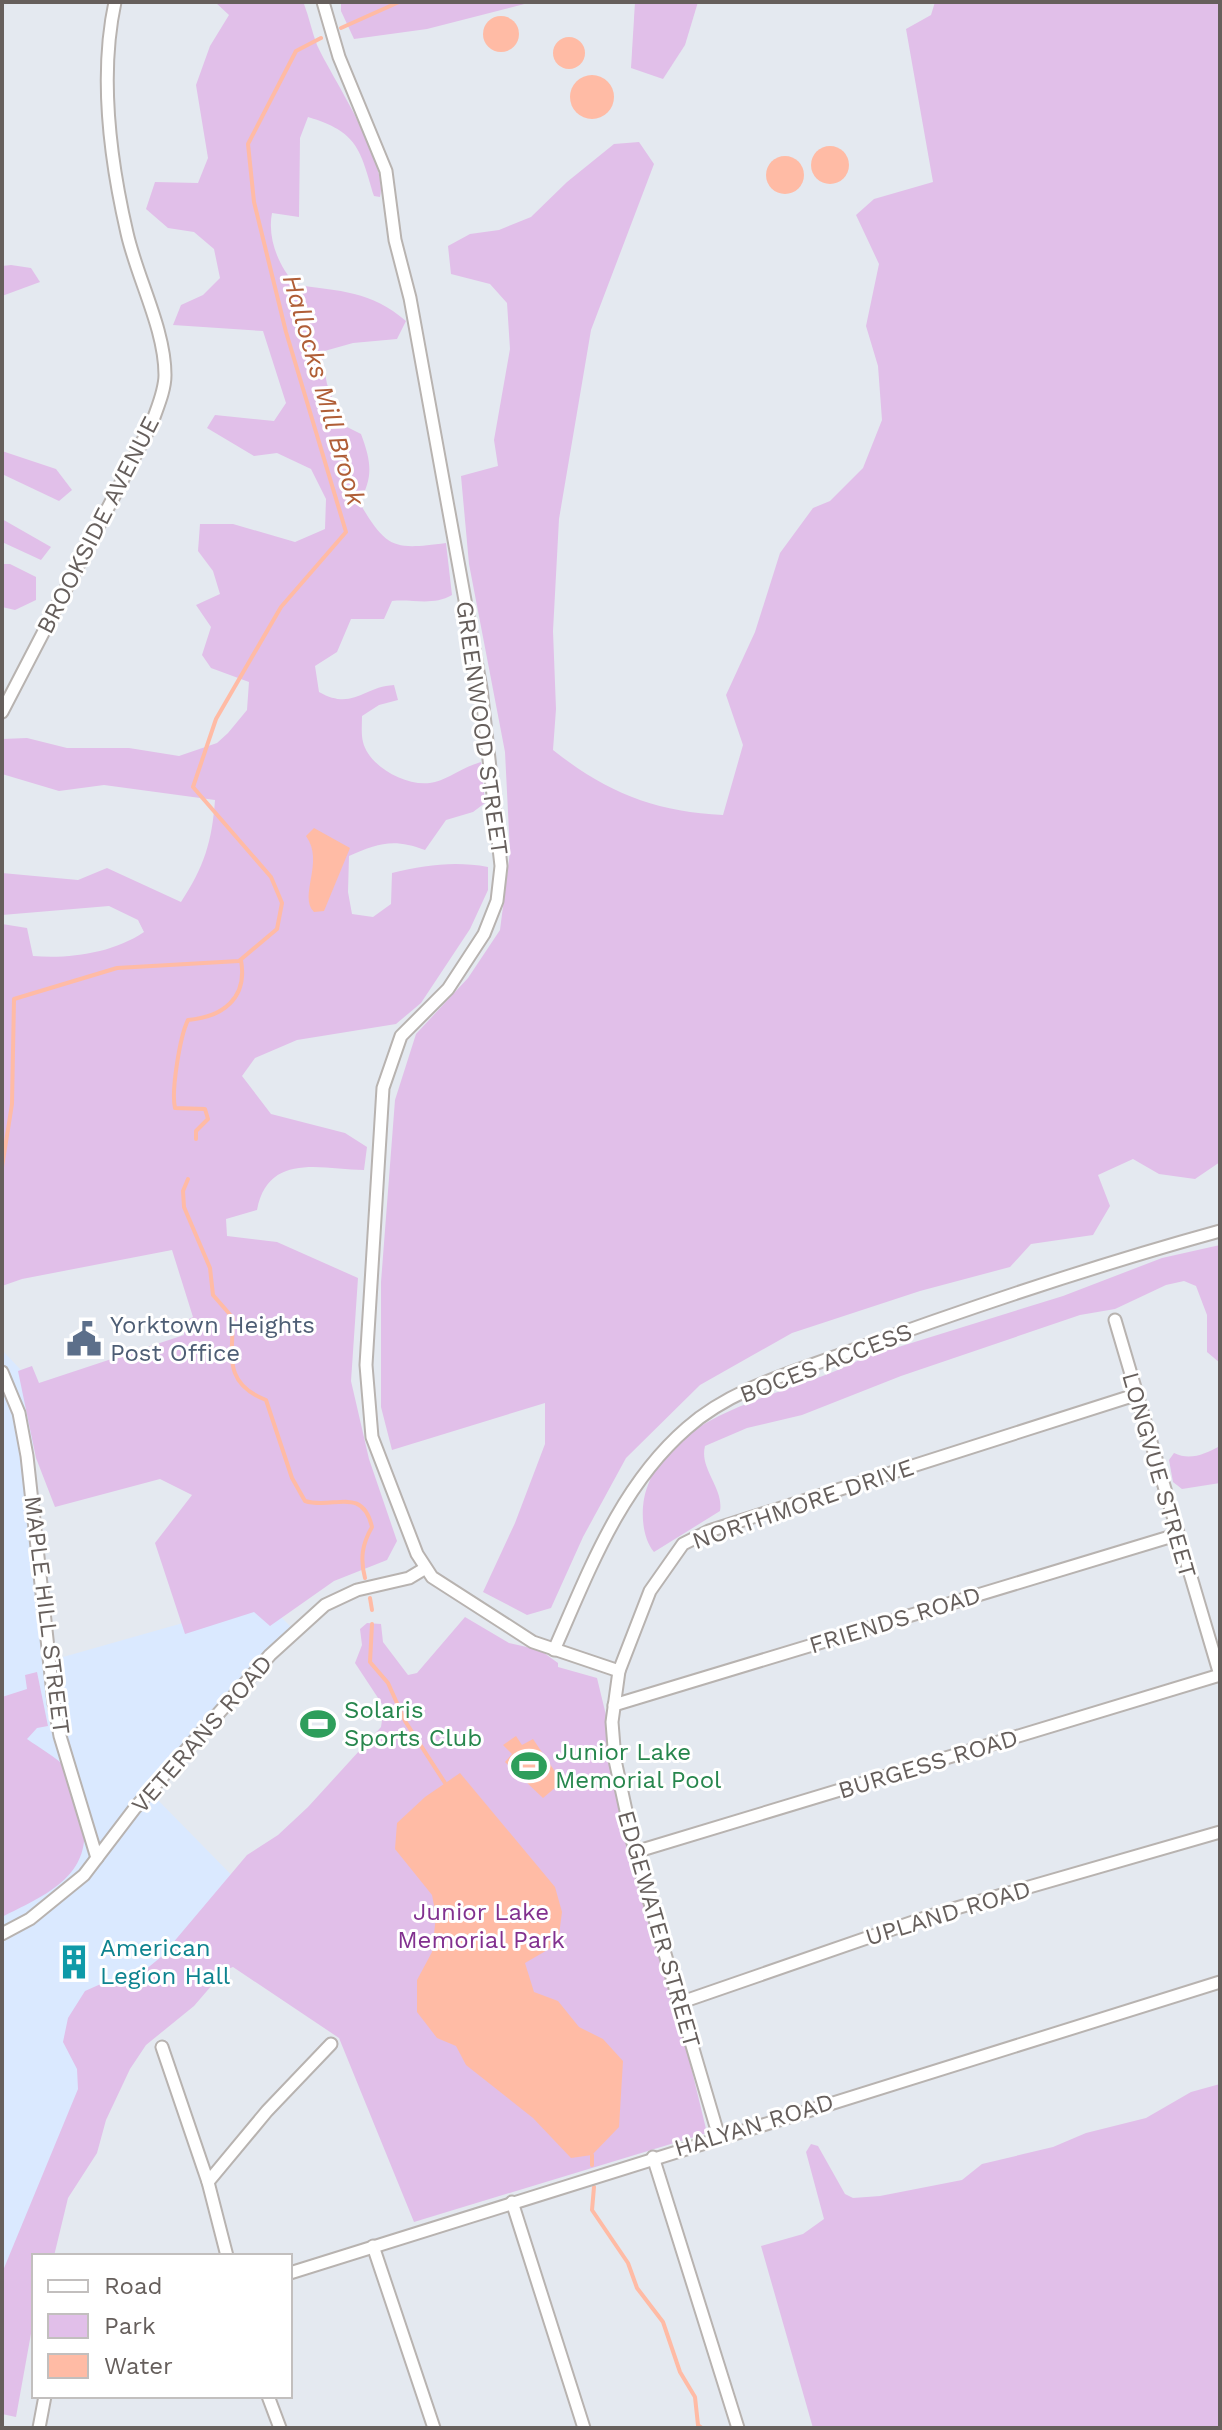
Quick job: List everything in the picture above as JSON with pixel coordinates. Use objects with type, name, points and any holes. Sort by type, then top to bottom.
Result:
[{"type":"street","name":"BROOKSIDE AVENUE","points":[[2,712],[152,423],[165,376],[153,315],[127,237],[117,187],[107,58],[115,2]]},
{"type":"street","name":"GREENWOOD STREET","points":[[323,2],[339,57],[386,171],[395,240],[413,314],[481,688],[501,866],[497,901],[484,934],[448,989],[401,1036],[383,1088],[366,1365],[369,1414],[380,1462],[424,1569]]},
{"type":"street","name":"BOCES ACCESS","points":[[554,1650],[605,1535],[645,1471],[687,1428],[715,1407],[756,1386],[887,1338],[1123,1258],[1220,1231]]},
{"type":"street","name":"LONGVUE STREET","points":[[1115,1320],[1176,1535],[1220,1675]]},
{"type":"street","name":"MAPLE HILL STREET","points":[[2,1372],[19,1413],[27,1456],[60,1736],[97,1858]]},
{"type":"street","name":"NORTHMORE DRIVE","points":[[619,1671],[650,1591],[683,1544],[709,1531],[1135,1395]]},
{"type":"street","name":"FRIENDS ROAD","points":[[614,1705],[1176,1535]]},
{"type":"street","points":[[424,1569],[502,1624],[554,1650],[619,1671]]},
{"type":"street","name":"VETERANS ROAD","points":[[2,1934],[30,1919],[84,1875],[135,1808],[270,1655],[325,1605],[357,1590],[409,1578],[424,1569]]},
{"type":"street","name":"EDGEWATER STREET","points":[[619,1671],[614,1705],[615,1760],[635,1852],[719,2137]]},
{"type":"street","name":"BURGESS ROAD","points":[[635,1852],[1220,1675]]},
{"type":"street","name":"UPLAND ROAD","points":[[679,2003],[939,1913],[1220,1832]]},
{"type":"street","name":"HALYAN ROAD","points":[[292,2272],[1220,1982]]},
{"type":"street","points":[[208,2182],[267,2111],[331,2044]]},
{"type":"street","points":[[162,2047],[208,2182],[226,2254]]},
{"type":"street","points":[[653,2157],[738,2428]]},
{"type":"street","points":[[512,2202],[584,2428]]},
{"type":"street","points":[[373,2246],[434,2428]]},
{"type":"street","points":[[39,2428],[45,2398]]},
{"type":"street","points":[[269,2398],[280,2428]]},
{"type":"shaded area","points":[[2,1350],[20,1369],[32,1414],[37,1542],[49,1661],[264,1600],[296,1632],[150,1792],[260,1904],[145,2010],[2,2314]]},
{"type":"green space","points":[[215,2],[304,4],[317,45],[368,142],[376,163],[380,197],[374,196],[360,154],[347,136],[308,117],[300,138],[299,217],[272,213],[271,233],[284,270],[296,285],[367,298],[406,321],[397,339],[353,343],[321,352],[327,384],[343,425],[361,434],[367,452],[369,477],[359,502],[369,518],[393,543],[414,546],[446,543],[452,595],[430,601],[392,601],[384,619],[351,619],[337,652],[315,666],[319,692],[349,699],[394,685],[398,700],[379,705],[362,716],[362,736],[373,760],[402,779],[435,782],[481,762],[485,803],[473,812],[446,820],[425,850],[395,843],[349,856],[348,892],[352,914],[373,917],[391,904],[392,873],[417,868],[452,864],[488,867],[488,890],[470,929],[421,1003],[396,1024],[297,1040],[255,1058],[242,1076],[271,1114],[345,1133],[367,1147],[364,1170],[298,1168],[272,1179],[263,1192],[257,1210],[226,1219],[227,1236],[277,1242],[358,1278],[351,1381],[369,1459],[397,1541],[387,1560],[334,1581],[270,1626],[254,1612],[185,1634],[155,1543],[192,1495],[160,1479],[55,1507],[36,1458],[18,1371],[32,1366],[39,1383],[184,1335],[185,1321],[193,1317],[172,1250],[22,1279],[2,1286],[2,924],[27,928],[33,956],[62,956],[105,950],[144,932],[138,920],[109,906],[2,915],[2,873],[78,880],[107,868],[181,902],[206,854],[215,800],[104,785],[59,791],[2,774],[2,739],[27,738],[67,748],[129,748],[179,756],[217,743],[247,710],[249,682],[211,668],[202,655],[211,627],[196,605],[220,594],[213,571],[198,551],[200,524],[233,524],[295,542],[325,529],[326,499],[311,469],[277,453],[254,456],[207,428],[215,415],[274,421],[286,403],[263,331],[173,325],[181,305],[203,295],[220,278],[214,249],[194,232],[168,228],[146,209],[155,182],[198,183],[208,158],[196,85],[210,46],[229,15]]},
{"type":"green space","points":[[341,2],[532,2],[427,29],[354,39],[341,11]]},
{"type":"green space","points":[[635,2],[698,2],[685,45],[663,79],[631,68]]},
{"type":"green space","points":[[935,2],[1220,2],[1220,1162],[1195,1179],[1159,1174],[1133,1159],[1098,1175],[1110,1206],[1093,1235],[1031,1244],[1010,1267],[920,1291],[792,1333],[700,1385],[626,1458],[583,1537],[551,1608],[527,1615],[483,1592],[515,1523],[545,1444],[545,1403],[392,1450],[381,1407],[381,1282],[395,1100],[416,1034],[468,978],[500,930],[510,852],[505,752],[469,564],[461,476],[498,466],[494,440],[510,349],[507,303],[490,284],[451,274],[448,246],[470,234],[499,230],[531,217],[567,182],[614,144],[639,142],[654,164],[591,330],[559,519],[553,631],[556,709],[553,750],[592,777],[632,797],[675,809],[723,815],[743,745],[726,695],[755,632],[780,553],[813,508],[830,501],[863,468],[882,420],[878,366],[866,326],[879,264],[856,215],[874,199],[933,182],[906,29],[931,15]]},
{"type":"green space","points":[[2,266],[31,268],[40,282],[2,296]]},
{"type":"green space","points":[[2,451],[56,469],[72,490],[59,501],[2,474]]},
{"type":"green space","points":[[2,519],[51,547],[41,560],[2,542]]},
{"type":"green space","points":[[2,564],[10,564],[36,577],[36,600],[15,610],[2,607]]},
{"type":"green space","points":[[1220,1245],[1220,1363],[1207,1352],[1207,1315],[1196,1286],[1184,1281],[1166,1285],[1115,1309],[1080,1315],[901,1376],[802,1415],[747,1428],[705,1446],[705,1463],[718,1494],[720,1511],[654,1552],[650,1547],[644,1527],[643,1506],[656,1468],[677,1444],[704,1424],[736,1408],[863,1358],[1063,1296],[1162,1258]]},
{"type":"green space","points":[[1220,1446],[1220,1483],[1182,1489],[1173,1482],[1169,1460],[1174,1453],[1192,1456]]},
{"type":"green space","name":"Junior Lake Memorial Park","points":[[465,1617],[509,1643],[540,1650],[558,1663],[558,1667],[597,1678],[707,2133],[414,2222],[339,2038],[233,1967],[225,1970],[194,2006],[146,2045],[130,2069],[106,2120],[97,2153],[68,2198],[54,2254],[32,2254],[32,2328],[16,2417],[2,2414],[2,2273],[78,2089],[77,2069],[63,2042],[68,2018],[85,1991],[112,1979],[134,1979],[161,1957],[247,1855],[278,1835],[308,1807],[381,1727],[384,1707],[355,1663],[362,1645],[360,1629],[367,1623],[381,1624],[383,1642],[408,1675],[417,1673]]},
{"type":"green space","points":[[37,1672],[48,1726],[37,1728],[27,1739],[69,1771],[84,1827],[83,1846],[68,1876],[38,1898],[2,1917],[2,1697],[27,1689],[25,1675]]},
{"type":"green space","points":[[1220,2084],[1220,2428],[813,2428],[761,2246],[803,2234],[824,2219],[806,2152],[811,2144],[818,2146],[845,2194],[853,2198],[880,2196],[962,2180],[982,2164],[1053,2147],[1086,2133],[1146,2118],[1191,2092]]},
{"type":"water","points":[[501,16],[514,21],[519,34],[514,47],[501,52],[488,47],[483,34],[488,21]]},
{"type":"water","points":[[569,37],[580,42],[585,53],[580,64],[569,69],[558,64],[553,53],[558,42]]},
{"type":"water","points":[[592,75],[608,81],[614,97],[608,113],[592,119],[576,113],[570,97],[576,81]]},
{"type":"water","points":[[830,146],[843,152],[849,165],[843,178],[830,184],[817,178],[811,165],[817,152]]},
{"type":"water","points":[[785,156],[799,161],[804,175],[799,189],[785,194],[771,189],[766,175],[771,161]]},
{"type":"water","points":[[314,828],[350,848],[324,911],[314,912],[309,897],[313,857],[306,836]]},
{"type":"water","name":"Junior Lake Memorial Pool","points":[[516,1736],[522,1745],[533,1739],[562,1782],[543,1798],[505,1762],[512,1754],[503,1745]]},
{"type":"water","points":[[460,1773],[555,1887],[562,1912],[559,1935],[549,1949],[525,1963],[534,1992],[558,2001],[579,2027],[603,2039],[623,2061],[619,2127],[592,2155],[571,2158],[533,2118],[466,2065],[456,2046],[437,2038],[417,2012],[417,1980],[432,1952],[436,1916],[432,1895],[395,1849],[397,1823],[425,1797]]},
{"type":"waterway","name":"Hallocks Mill Brook","points":[[341,28],[399,2]]},
{"type":"waterway","name":"Hallocks Mill Brook","points":[[2,1167],[12,1104],[14,999],[117,968],[239,961],[277,929],[282,903],[271,877],[193,787],[216,719],[281,607],[346,532],[286,332],[254,202],[248,144],[296,51],[321,38]]},
{"type":"waterway","points":[[196,1139],[196,1131],[208,1119],[205,1109],[175,1108],[175,1077],[182,1038],[188,1020],[212,1015],[230,1004],[240,985],[241,960]]},
{"type":"waterway","points":[[188,1179],[183,1191],[184,1207],[210,1268],[213,1295],[233,1318],[232,1355],[236,1376],[242,1385],[266,1400],[292,1478],[305,1501],[354,1503],[367,1514],[372,1527],[363,1552],[365,1578]]},
{"type":"waterway","points":[[370,1598],[372,1610]]},
{"type":"waterway","points":[[372,1624],[370,1662],[388,1683],[405,1721],[445,1783]]},
{"type":"waterway","points":[[592,2155],[592,2165]]},
{"type":"waterway","points":[[594,2187],[592,2210],[628,2263],[637,2288],[663,2322],[680,2372],[695,2397],[698,2425],[702,2428]]},
{"type":"place","name":"Yorktown Heights Post Office","points":[[84,1339]]},
{"type":"place","name":"Solaris Sports Club","points":[[318,1724]]},
{"type":"place","name":"Junior Lake Memorial Pool","points":[[529,1766]]},
{"type":"place","name":"American Legion Hall","points":[[74,1962]]}]
